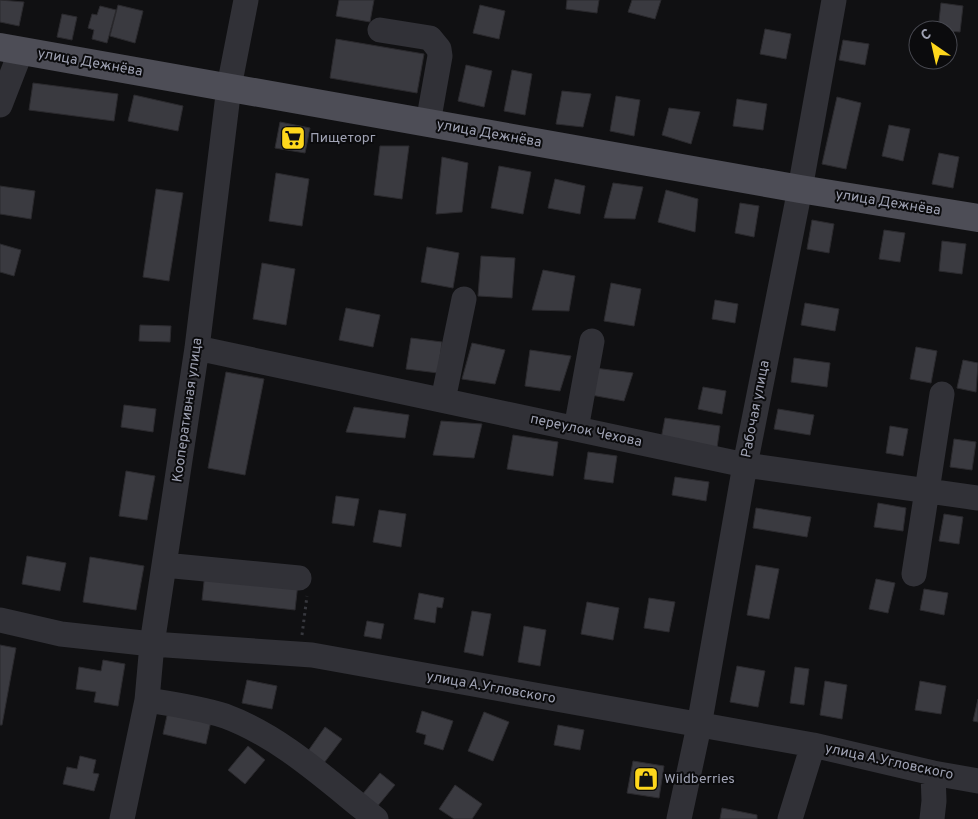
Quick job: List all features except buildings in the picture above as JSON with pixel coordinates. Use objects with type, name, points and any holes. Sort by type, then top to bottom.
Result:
[{"type":"main road","name":"улица Дежнёва","points":[[10,49],[800,189],[978,218]]},
{"type":"street","name":"Кооперативная улица","points":[[122,819],[147,700],[152,644],[197,348],[229,87],[246,0]]},
{"type":"street","name":"Рабочая улица","points":[[679,819],[699,726],[745,464],[800,189],[834,0]]},
{"type":"street","points":[[380,30],[430,38],[439,48],[440,56],[428,123]]},
{"type":"street","points":[[0,105],[10,49]]},
{"type":"street","points":[[443,400],[464,298]]},
{"type":"street","points":[[576,429],[592,341]]},
{"type":"street","name":"переулок Чехова","points":[[197,348],[745,464],[978,498]]},
{"type":"street","points":[[914,574],[942,394]]},
{"type":"street","points":[[164,565],[299,578]]},
{"type":"street","name":"улица А.Угловского","points":[[0,620],[62,634],[152,644],[312,655],[812,745],[933,773],[978,781]]},
{"type":"street","points":[[147,700],[202,710],[250,727],[272,739],[376,819]]},
{"type":"street","points":[[790,819],[812,745]]},
{"type":"street","points":[[932,819],[934,801],[933,773]]},
{"type":"path","points":[[299,578],[308,586],[300,654]]},
{"type":"place","name":"Пищеторг","points":[[293,138]]},
{"type":"place","name":"Wildberries","points":[[646,779]]}]
